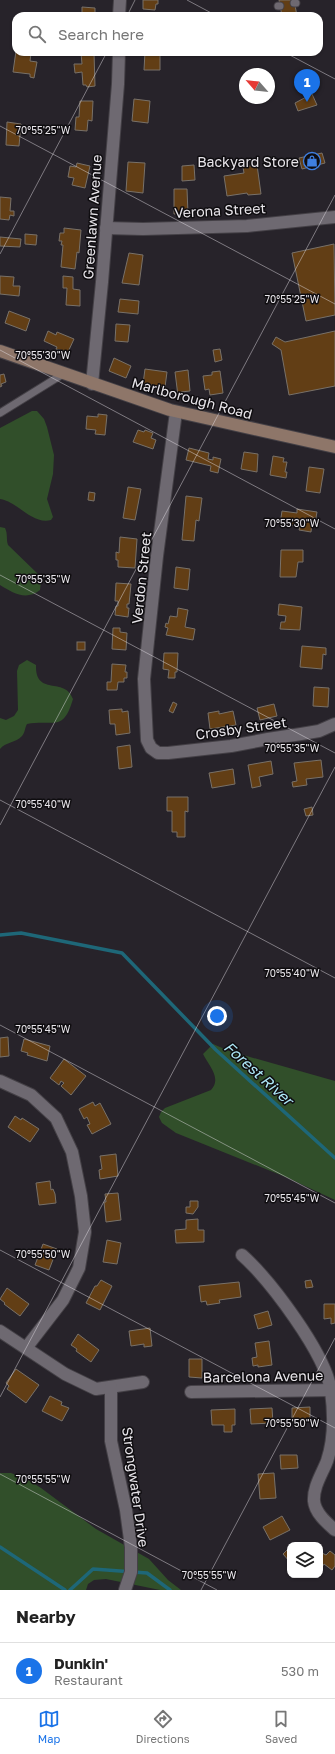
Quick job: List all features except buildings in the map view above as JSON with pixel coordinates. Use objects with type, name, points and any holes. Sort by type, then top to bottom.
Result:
[{"type":"street","points":[[119,12],[120,0]]},
{"type":"street","name":"Greenlawn Avenue","points":[[92,384],[118,84],[119,56]]},
{"type":"street","name":"Verona Street","points":[[106,228],[188,229],[247,226],[335,217]]},
{"type":"street","name":"Marlborough Road","points":[[0,351],[144,403],[176,412],[335,447]]},
{"type":"street","name":"Verdon Street","points":[[151,748],[147,740],[144,679],[157,556],[176,412]]},
{"type":"street","name":"Crosby Street","points":[[151,748],[158,753],[168,753],[231,746],[319,731],[335,724]]},
{"type":"street","points":[[0,1081],[31,1095],[56,1118],[72,1152],[81,1196],[85,1232],[79,1268],[63,1300],[26,1348]]},
{"type":"street","points":[[242,1255],[267,1282],[306,1335],[323,1365],[333,1390],[330,1447],[327,1460],[317,1484],[314,1502],[318,1513],[335,1530]]},
{"type":"street","points":[[0,1331],[65,1374],[96,1390],[143,1382]]},
{"type":"street","name":"Strongwater Drive","points":[[111,1387],[111,1441],[126,1510],[131,1547],[131,1572],[125,1590]]},
{"type":"street","name":"Barcelona Avenue","points":[[191,1392],[333,1390]]},
{"type":"lane","points":[[0,413],[63,374]]},
{"type":"green space","points":[[32,411],[37,411],[44,419],[54,455],[53,474],[47,499],[53,517],[51,520],[44,521],[31,516],[12,504],[0,499],[0,428]]},
{"type":"green space","points":[[0,527],[5,528],[8,545],[39,575],[41,581],[40,590],[35,593],[30,595],[20,595],[0,585]]},
{"type":"green space","points":[[27,660],[36,665],[37,675],[40,681],[45,684],[64,688],[69,692],[73,699],[69,710],[61,721],[27,724],[24,733],[20,738],[0,749],[0,718],[6,720],[14,716],[18,710],[17,671],[19,665]]},
{"type":"green space","points":[[213,1044],[229,1051],[335,1081],[335,1200],[288,1178],[176,1133],[162,1123],[159,1117],[165,1108],[211,1090],[214,1086],[215,1076],[203,1054]]},
{"type":"green space","points":[[0,1473],[11,1473],[28,1480],[41,1488],[96,1529],[149,1559],[168,1580],[181,1590],[160,1590],[106,1579],[94,1580],[88,1584],[86,1590],[0,1590]]},
{"type":"waterway","name":"Forest River","points":[[0,935],[21,933],[122,953],[216,1050],[335,1158]]},
{"type":"waterway","points":[[0,1547],[65,1590]]},
{"type":"waterway","points":[[70,1590],[93,1569],[147,1573],[170,1590]]},
{"type":"place","name":"Dunkin'","points":[[307,102]]},
{"type":"place","name":"Backyard Store","points":[[312,161]]}]
